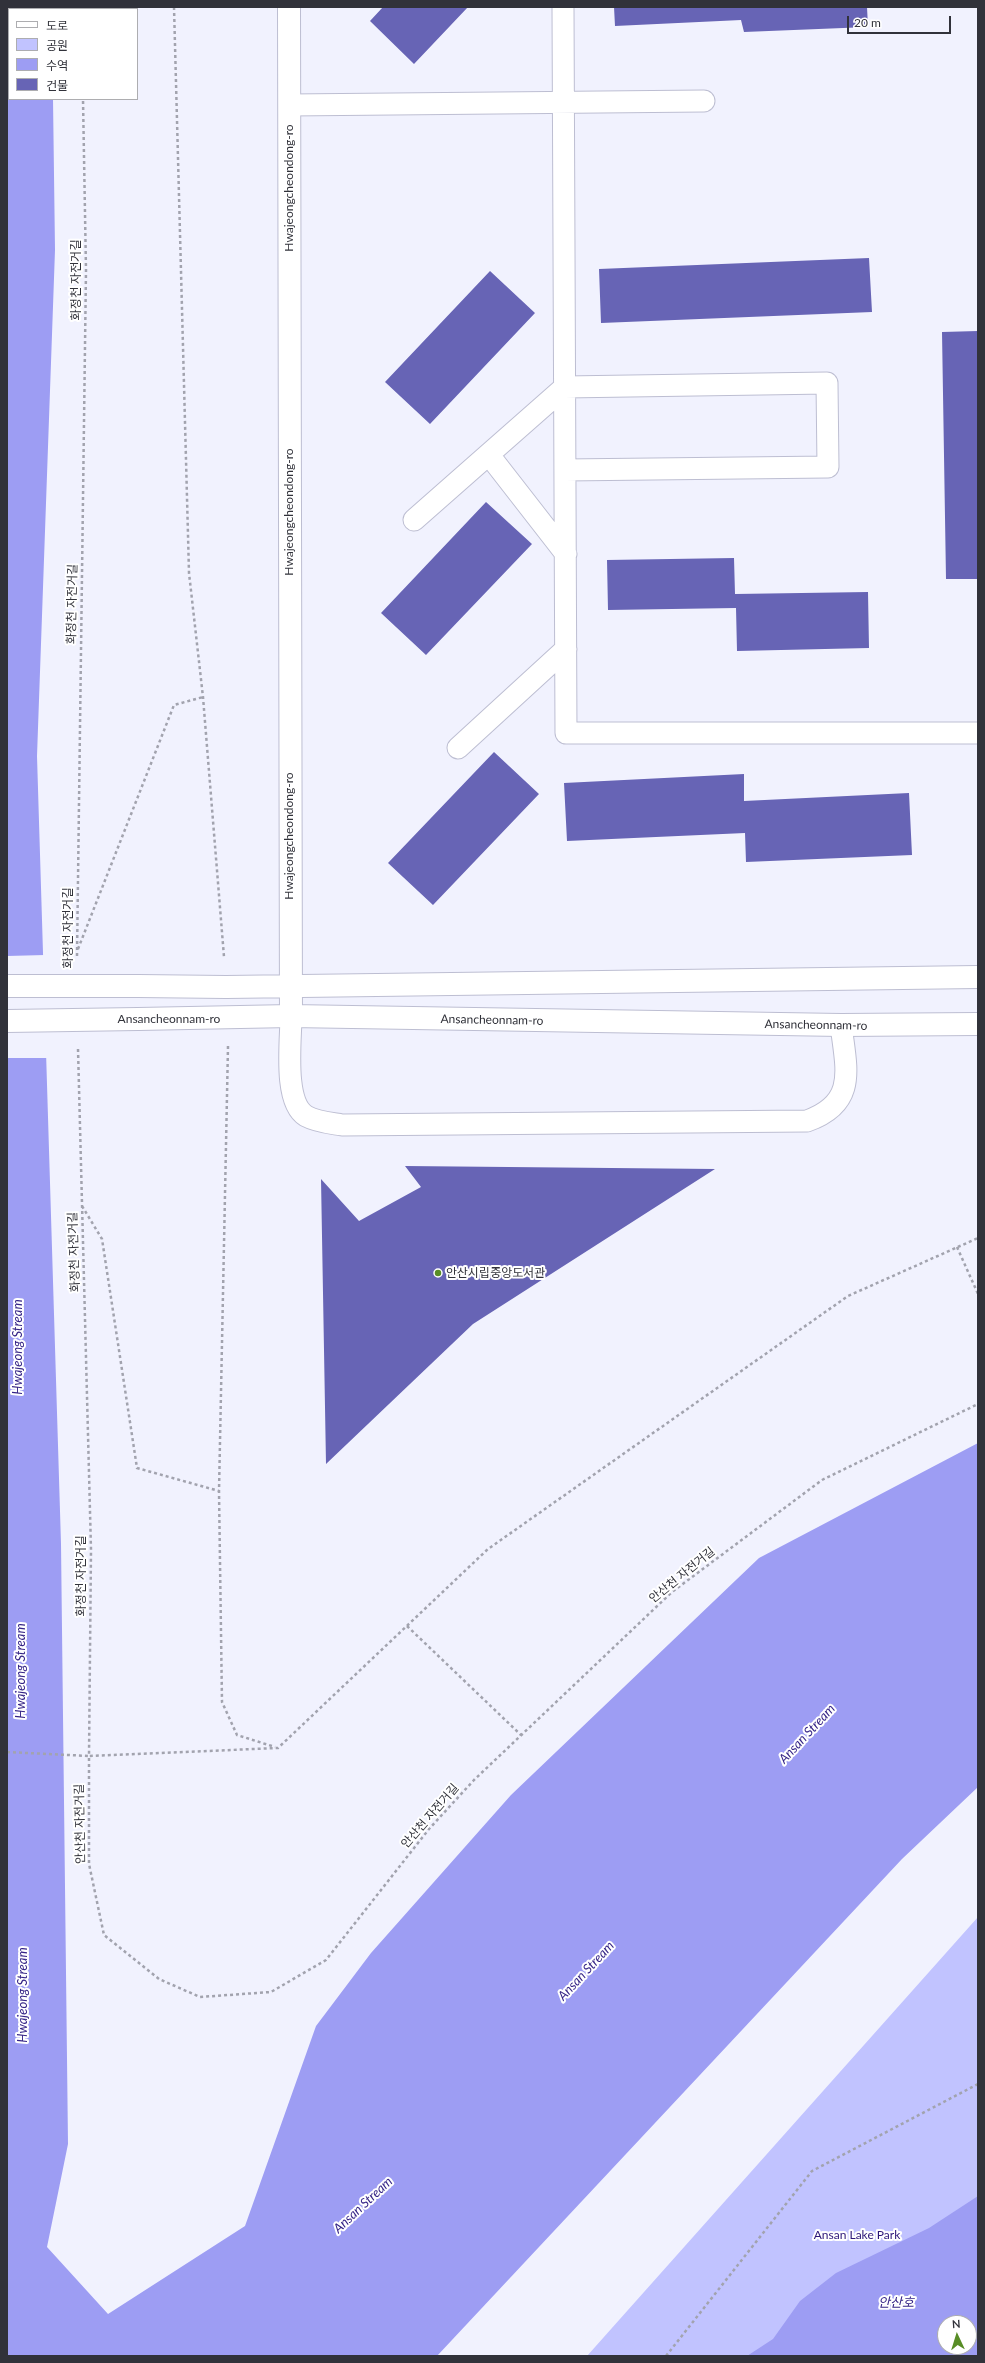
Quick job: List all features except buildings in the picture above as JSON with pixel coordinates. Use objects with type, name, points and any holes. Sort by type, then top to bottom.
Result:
[{"type":"street","name":"Hwajeongcheondong-ro","points":[[289,7],[289,986],[291,1016]]},
{"type":"street","points":[[7,986],[226,987],[978,978]]},
{"type":"street","name":"Ansancheonnam-ro","points":[[7,1021],[291,1016],[841,1025],[978,1024]]},
{"type":"lane","points":[[563,7],[566,733],[978,733]]},
{"type":"lane","points":[[290,105],[704,101]]},
{"type":"lane","points":[[414,520],[490,455],[565,387],[827,384],[828,466],[565,470]]},
{"type":"lane","points":[[490,455],[566,554]]},
{"type":"lane","points":[[458,748],[566,649]]},
{"type":"lane","points":[[291,1016],[290,1082],[295,1101],[305,1115],[320,1122],[342,1125],[807,1121],[824,1115],[835,1104],[845,1088],[846,1072],[841,1025]]},
{"type":"path","points":[[174,7],[189,573],[203,697],[226,987]]},
{"type":"path","name":"화정천 자전거길","points":[[77,959],[86,270],[83,100]]},
{"type":"path","points":[[77,951],[174,705],[203,697]]},
{"type":"path","points":[[229,1018],[219,1491],[222,1702],[237,1735],[278,1748]]},
{"type":"path","name":"화정천 자전거길","points":[[78,1047],[91,1550],[89,1756]]},
{"type":"path","points":[[82,1205],[102,1239],[137,1468],[219,1491]]},
{"type":"path","points":[[7,1752],[89,1756],[278,1748],[488,1549],[848,1296],[978,1238]]},
{"type":"path","points":[[957,1248],[978,1294]]},
{"type":"path","name":"안산천 자전거길","points":[[89,1756],[89,1864],[104,1936],[159,1979],[200,1997],[271,1992],[326,1960],[429,1829],[474,1780],[672,1592],[822,1480],[978,1404]]},
{"type":"path","points":[[407,1626],[521,1735]]},
{"type":"path","points":[[666,2356],[812,2171],[978,2084]]},
{"type":"green space","name":"Ansan Lake Park","points":[[978,1917],[978,2356],[587,2356]]},
{"type":"water","points":[[7,7],[51,7],[8,8],[8,100],[53,100],[55,250],[37,756],[61,1544],[68,2144],[47,2247],[108,2314],[245,2226],[316,2026],[371,1953],[511,1795],[759,1558],[978,1443],[978,1787],[902,1859],[437,2356],[7,2356]]},
{"type":"water","name":"안산호","points":[[978,2196],[978,2356],[747,2356],[773,2339],[800,2301],[836,2273],[929,2228]]},
{"type":"pier","points":[[45,955],[48,1058],[7,1058],[7,956]]},
{"type":"place","name":"안산시립중앙도서관","points":[[438,1273]]},
{"type":"water label","name":"Hwajeong Stream","points":[[18,1347]]},
{"type":"water label","name":"Hwajeong Stream","points":[[21,1671]]},
{"type":"water label","name":"Ansan Stream","points":[[807,1734]]},
{"type":"water label","name":"Ansan Stream","points":[[586,1971]]},
{"type":"water label","name":"Hwajeong Stream","points":[[23,1995]]},
{"type":"water label","name":"Ansan Stream","points":[[363,2205]]}]
